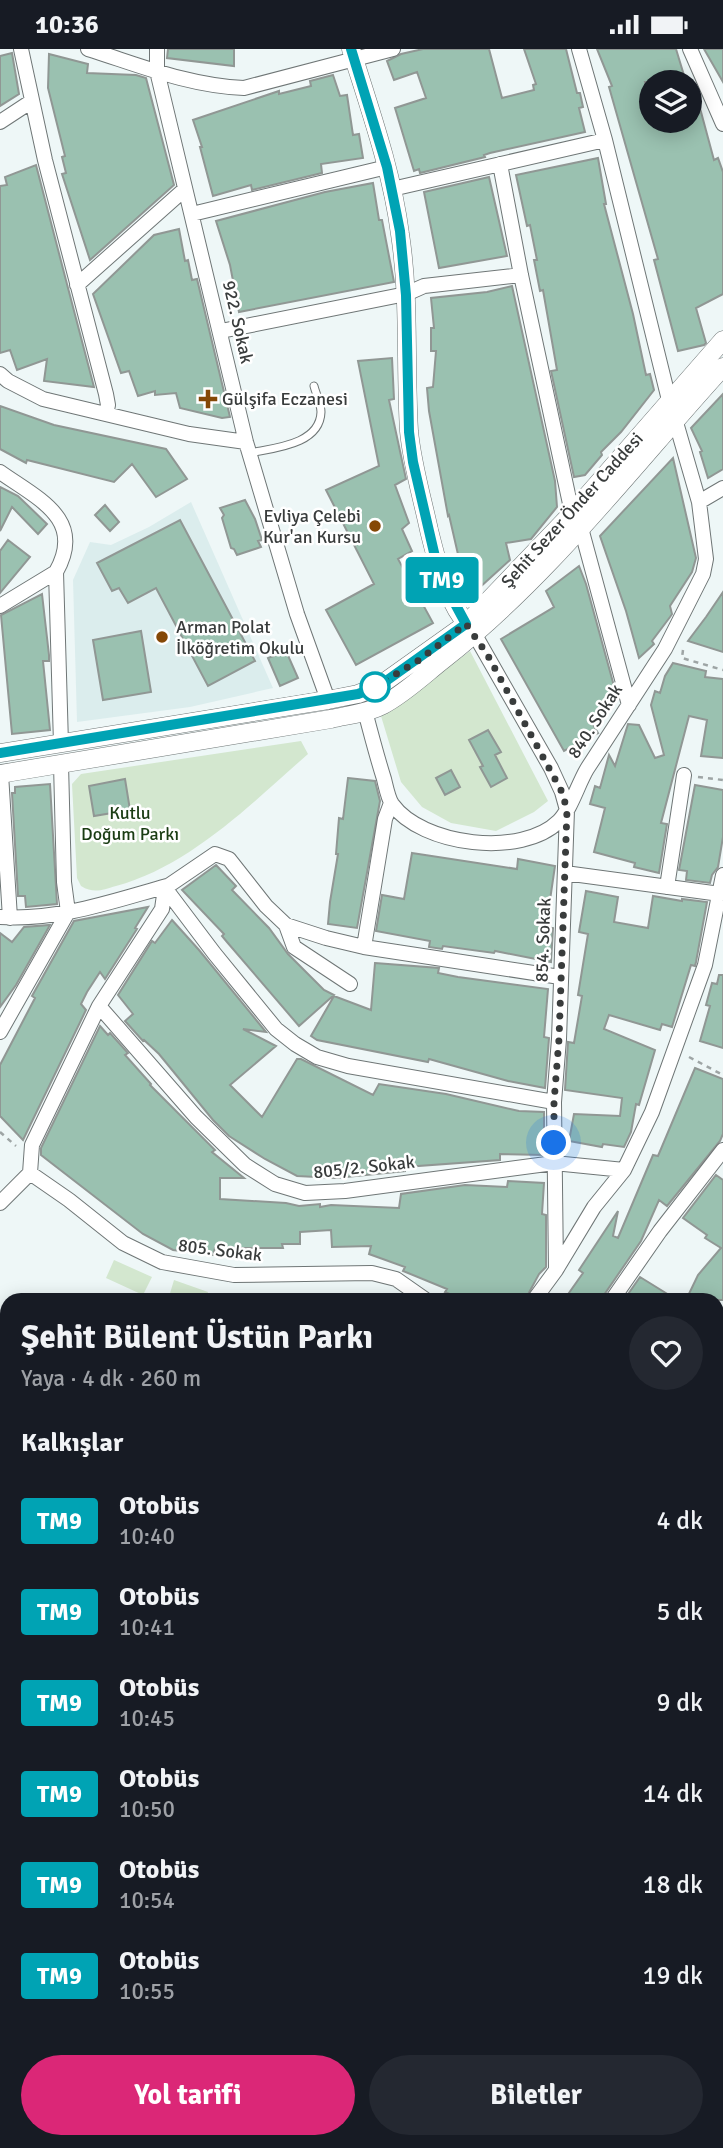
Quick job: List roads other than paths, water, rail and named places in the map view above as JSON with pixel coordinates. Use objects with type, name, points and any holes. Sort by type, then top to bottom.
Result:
[{"type":"street","points":[[22,49],[32,101],[106,394],[106,414]]},
{"type":"street","points":[[88,49],[186,81],[244,89],[353,54],[393,49]]},
{"type":"street","name":"922. Sokak","points":[[157,49],[157,71],[248,447],[297,614],[328,700]]},
{"type":"street","points":[[579,49],[605,140],[675,419]]},
{"type":"street","points":[[690,49],[718,101],[723,124]]},
{"type":"street","points":[[353,54],[387,167],[400,231],[406,295],[409,432],[413,462],[439,574],[471,629]]},
{"type":"street","points":[[0,122],[32,101]]},
{"type":"street","points":[[392,189],[605,140]]},
{"type":"street","points":[[500,164],[521,275],[576,521],[629,705]]},
{"type":"street","points":[[192,214],[387,167]]},
{"type":"street","points":[[77,285],[185,189]]},
{"type":"street","points":[[221,331],[406,295],[424,286],[521,275]]},
{"type":"street","name":"Şehit Sezer Önder Caddesi","points":[[576,521],[669,400],[723,340]]},
{"type":"street","name":"Şehit Sezer Önder Caddesi","points":[[0,773],[332,718],[365,712],[383,705],[471,629],[576,521],[629,475],[723,367]]},
{"type":"street","points":[[0,374],[43,399],[248,447]]},
{"type":"street","name":"840. Sokak","points":[[391,803],[422,829],[444,837],[487,843],[523,839],[559,822],[582,777],[667,644],[703,574],[706,559],[699,502],[675,419]]},
{"type":"street","points":[[0,472],[52,510],[63,525],[67,540],[65,555],[56,572],[64,883],[68,912],[0,1032]]},
{"type":"street","points":[[699,502],[723,488]]},
{"type":"street","points":[[0,606],[56,572]]},
{"type":"street","name":"Şehit Sezer Önder Caddesi","points":[[0,753],[358,694],[379,686],[471,629]]},
{"type":"street","name":"854. Sokak","points":[[471,629],[551,768],[567,810],[559,1039],[554,1102],[556,1270]]},
{"type":"street","points":[[328,700],[332,718]]},
{"type":"street","points":[[364,947],[391,803],[365,712]]},
{"type":"street","points":[[0,773],[5,917],[68,912],[166,887],[215,854],[229,859],[266,907],[286,925],[364,947],[560,977]]},
{"type":"street","points":[[667,887],[684,775]]},
{"type":"street","points":[[565,873],[720,894]]},
{"type":"street","points":[[539,1293],[594,1207],[624,1170],[652,1112],[705,965],[723,875]]},
{"type":"street","points":[[0,1203],[30,1173],[32,1145],[99,1006],[154,925],[162,909],[166,887]]},
{"type":"street","points":[[166,887],[214,953],[276,1029],[317,1057],[348,1066],[554,1102]]},
{"type":"street","points":[[286,925],[294,947],[350,984]]},
{"type":"street","name":"805/2. Sokak","points":[[99,1006],[196,1117],[245,1165],[275,1184],[305,1193],[345,1191],[554,1163],[624,1170]]},
{"type":"street","points":[[617,1293],[660,1231],[723,1150]]},
{"type":"street","name":"805. Sokak","points":[[30,1173],[123,1243],[162,1262],[234,1275],[372,1273],[396,1279],[416,1293]]},
{"type":"lane","points":[[248,447],[302,441],[312,432],[321,413],[314,386]]},
{"type":"place","name":"Gülşifa Eczanesi","points":[[208,399]]},
{"type":"place","name":"Evliya Çelebi Kur'an Kursu","points":[[375,526]]},
{"type":"place","name":"Arman Polat İlköğretim Okulu","points":[[162,637]]},
{"type":"park label","name":"Kutlu Doğum Parkı","points":[[130,824]]}]
